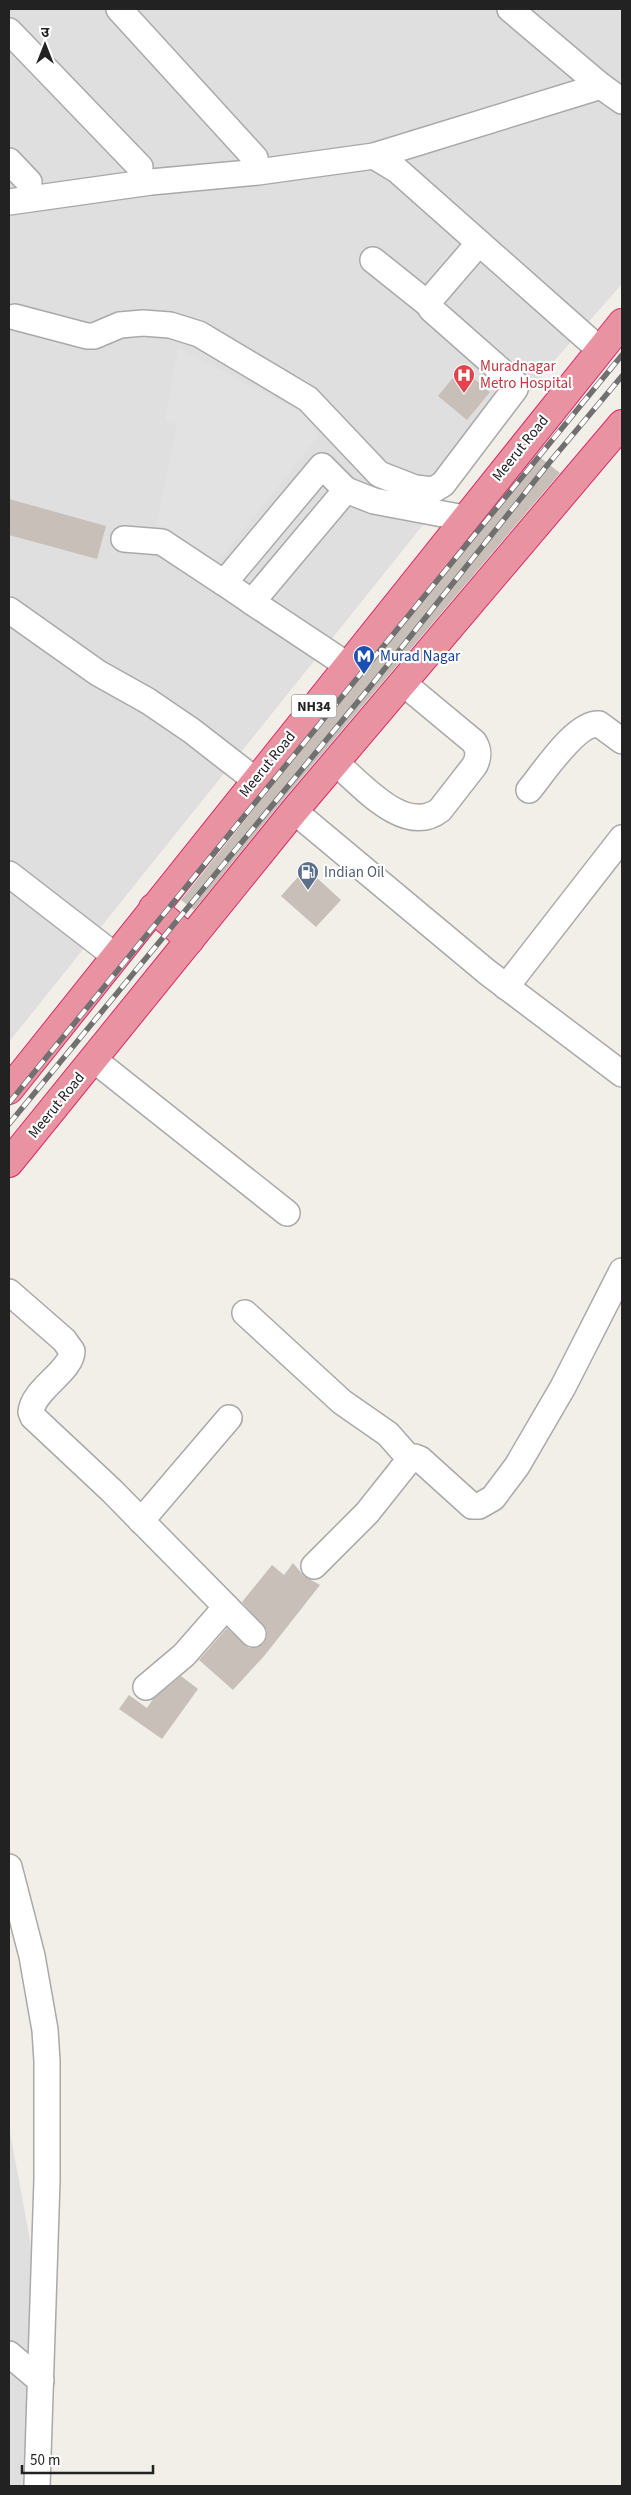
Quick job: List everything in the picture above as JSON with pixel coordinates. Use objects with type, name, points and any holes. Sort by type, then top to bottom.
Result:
[{"type":"highway","name":"Meerut Road","points":[[9,1090],[599,349],[622,323]]},
{"type":"highway","name":"Meerut Road","points":[[9,1163],[294,811],[622,424]]},
{"type":"highway","points":[[153,908],[190,940]]},
{"type":"street","points":[[119,9],[257,165]]},
{"type":"street","points":[[510,9],[601,86],[622,100]]},
{"type":"street","points":[[9,31],[140,167]]},
{"type":"street","points":[[9,161],[19,184],[140,167],[257,165],[374,156],[601,86]]},
{"type":"street","points":[[374,156],[398,170],[599,349]]},
{"type":"street","points":[[9,202],[257,165]]},
{"type":"street","points":[[428,304],[429,300],[479,243]]},
{"type":"street","points":[[15,317],[87,336],[94,336],[120,325],[142,323],[170,325],[199,334],[308,399],[379,474],[415,488],[433,490],[443,484],[515,389],[516,384],[431,309],[428,304],[373,260]]},
{"type":"street","points":[[224,583],[322,466],[346,490],[374,501],[464,518]]},
{"type":"street","points":[[252,602],[346,490]]},
{"type":"street","points":[[124,540],[162,542],[347,665]]},
{"type":"street","points":[[9,610],[98,673],[148,701],[255,780]]},
{"type":"street","points":[[335,762],[397,814],[421,818],[433,815],[440,810],[475,765],[478,758],[478,748],[474,742],[403,683]]},
{"type":"street","points":[[529,790],[575,734],[585,726],[599,724],[622,741]]},
{"type":"street","points":[[294,811],[506,987],[621,1071]]},
{"type":"street","points":[[506,987],[617,854]]},
{"type":"street","points":[[9,874],[115,956]]},
{"type":"street","points":[[93,1059],[287,1213]]},
{"type":"street","points":[[314,1566],[362,1518],[410,1459],[415,1457],[420,1459],[472,1506],[479,1506],[493,1498],[517,1466],[544,1422],[622,1271]]},
{"type":"street","points":[[9,1292],[64,1340],[72,1351],[69,1360],[34,1400],[31,1412],[33,1417],[141,1521],[253,1634]]},
{"type":"street","points":[[245,1313],[342,1402],[388,1434],[410,1459]]},
{"type":"street","points":[[141,1521],[229,1418]]},
{"type":"street","points":[[146,1687],[184,1654],[226,1607]]},
{"type":"street","points":[[9,1867],[32,1956],[45,2030],[47,2060],[47,2180],[26,2369],[36,2486]]},
{"type":"shaded area","points":[[9,9],[622,9],[622,284],[555,360],[9,1042]]},
{"type":"shaded area","points":[[178,348],[304,414],[319,435],[209,573],[154,535],[177,425],[165,421]]},
{"type":"shaded area","points":[[9,2127],[30,2240],[43,2486],[9,2486]]},
{"type":"building","name":"Muradnagar Metro Hospital","points":[[461,368],[490,392],[467,420],[438,396]]},
{"type":"building","points":[[537,455],[560,473],[282,801],[194,910],[181,900]]},
{"type":"building","points":[[9,499],[106,526],[97,559],[9,535]]},
{"type":"building","points":[[306,868],[341,900],[316,927],[281,896]]},
{"type":"building","points":[[293,1563],[304,1576],[320,1585],[265,1655],[233,1690],[199,1660],[227,1628],[249,1648],[256,1648],[263,1644],[267,1637],[267,1630],[242,1602],[272,1565],[284,1575]]},
{"type":"building","points":[[181,1676],[198,1689],[162,1739],[119,1709],[129,1695],[147,1708],[153,1699]]},
{"type":"railway","points":[[9,1103],[622,355]]},
{"type":"railway","points":[[9,1124],[370,687],[549,463],[622,376]]},
{"type":"place","name":"Muradnagar Metro Hospital","points":[[464,394]]},
{"type":"place","name":"Murad Nagar","points":[[364,675]]},
{"type":"place","name":"Indian Oil","points":[[308,891]]}]
